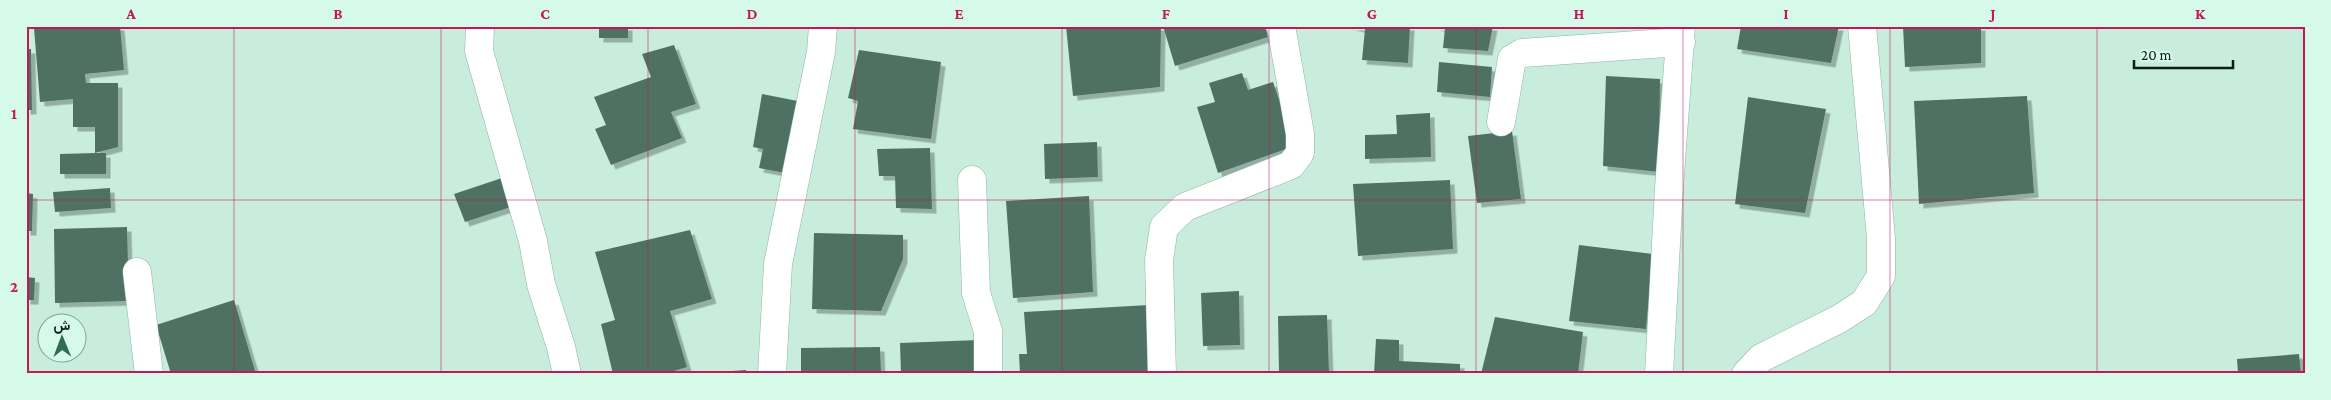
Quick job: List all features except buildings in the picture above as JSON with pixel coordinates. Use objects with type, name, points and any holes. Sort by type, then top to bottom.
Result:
[{"type":"street","points":[[480,26],[478,51],[533,241],[541,284],[562,347],[567,374]]},
{"type":"street","points":[[772,374],[778,264],[821,52],[823,26]]},
{"type":"street","points":[[1162,374],[1159,260],[1164,227],[1185,207],[1291,165],[1300,153],[1300,134],[1281,26]]},
{"type":"street","points":[[1746,374],[1761,358],[1839,319],[1864,303],[1881,276],[1881,238],[1862,26]]},
{"type":"street","points":[[1501,122],[1512,59],[1522,53],[1681,34],[1669,188],[1659,374]]},
{"type":"street","points":[[972,180],[976,292],[988,331],[988,374]]},
{"type":"street","points":[[137,272],[149,374]]}]
